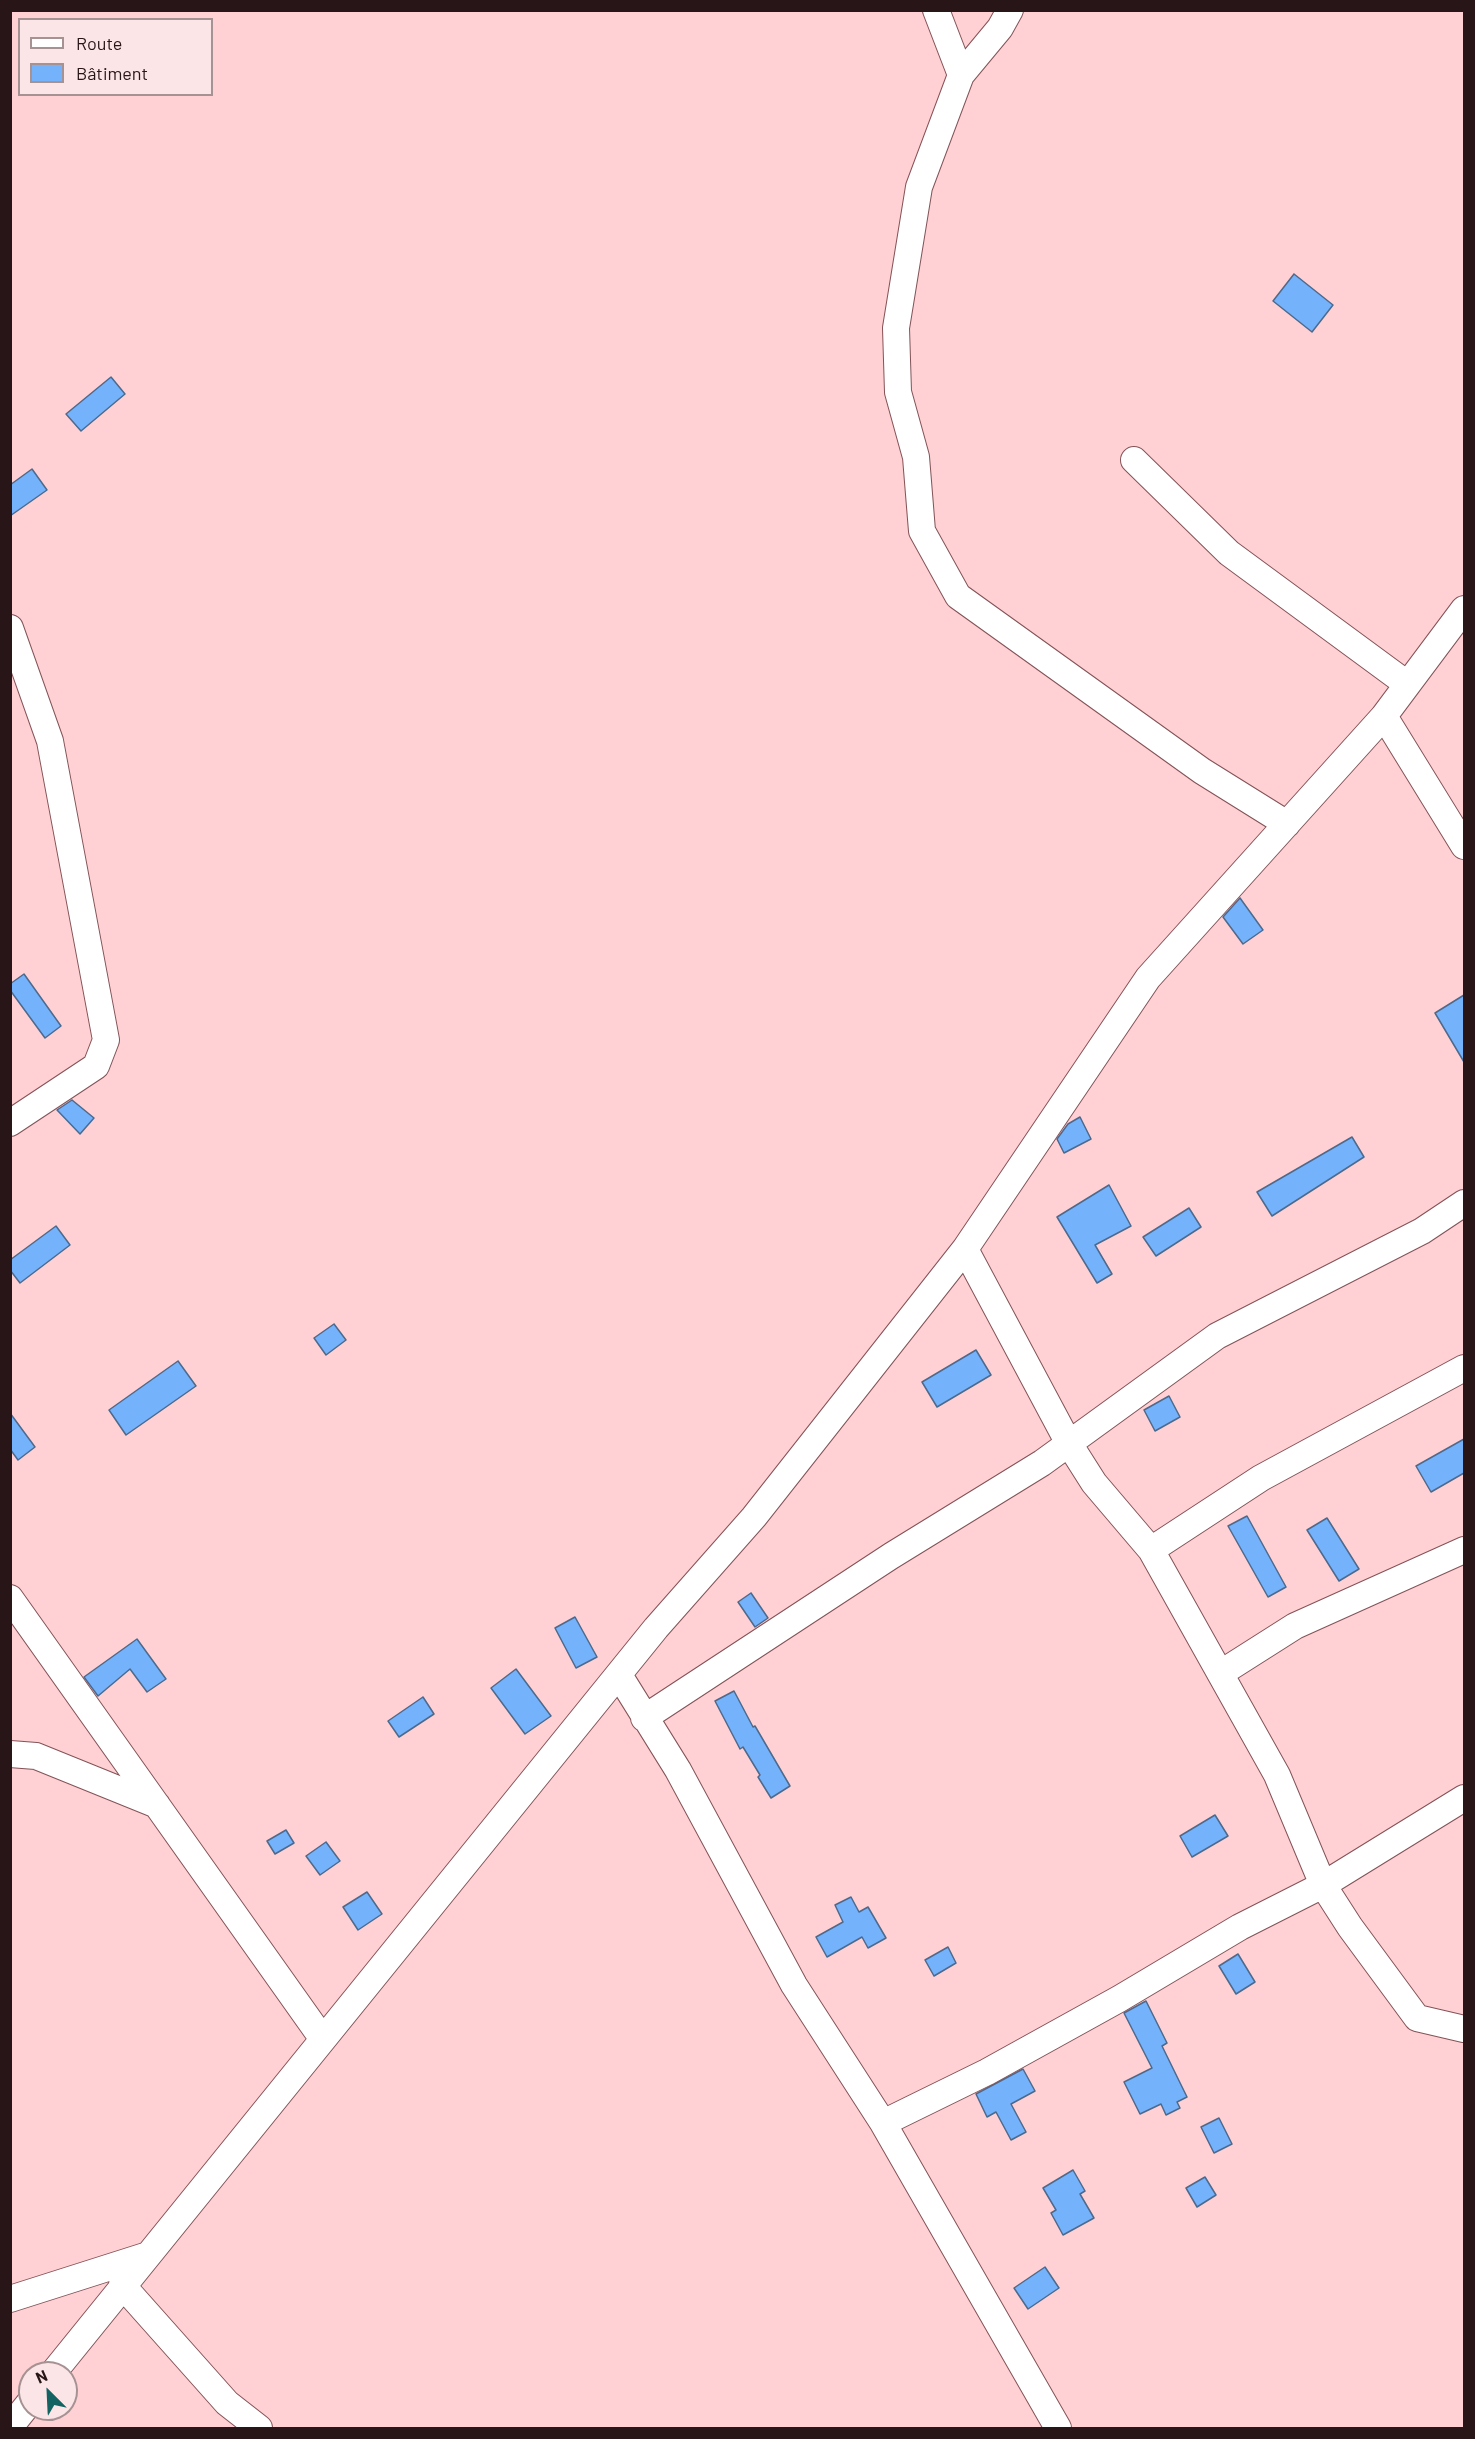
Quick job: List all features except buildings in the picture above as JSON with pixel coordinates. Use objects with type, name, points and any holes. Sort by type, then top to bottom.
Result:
[{"type":"street","points":[[936,10],[961,75]]},
{"type":"street","points":[[1010,10],[1000,28],[961,75],[919,187],[896,328],[898,392],[916,457],[922,531],[958,596],[1202,771],[1287,824]]},
{"type":"street","points":[[1134,460],[1229,553],[1407,684]]},
{"type":"street","points":[[62,2361],[145,2256],[656,1628],[754,1517],[964,1249],[1149,978],[1384,716],[1464,609]]},
{"type":"street","points":[[10,628],[50,741],[106,1040],[96,1066],[10,1123]]},
{"type":"street","points":[[1384,716],[1464,846]]},
{"type":"street","points":[[644,1718],[891,1556],[1042,1463],[1217,1336],[1422,1232],[1464,1203]]},
{"type":"street","points":[[964,1249],[1068,1442],[1094,1483],[1151,1550],[1221,1674],[1277,1775],[1323,1885],[1350,1927],[1417,2018],[1464,2029]]},
{"type":"street","points":[[1151,1550],[1262,1478],[1464,1368]]},
{"type":"street","points":[[1221,1674],[1294,1626],[1464,1550]]},
{"type":"street","points":[[10,1598],[322,2038]]},
{"type":"street","points":[[619,1675],[678,1770],[794,1985],[884,2123],[1058,2428]]},
{"type":"street","points":[[10,1754],[36,1756],[157,1805]]},
{"type":"street","points":[[884,2123],[987,2072],[1119,1999],[1240,1927],[1323,1885],[1464,1798]]},
{"type":"street","points":[[10,2299],[145,2256]]},
{"type":"street","points":[[122,2285],[227,2403],[259,2428]]}]
